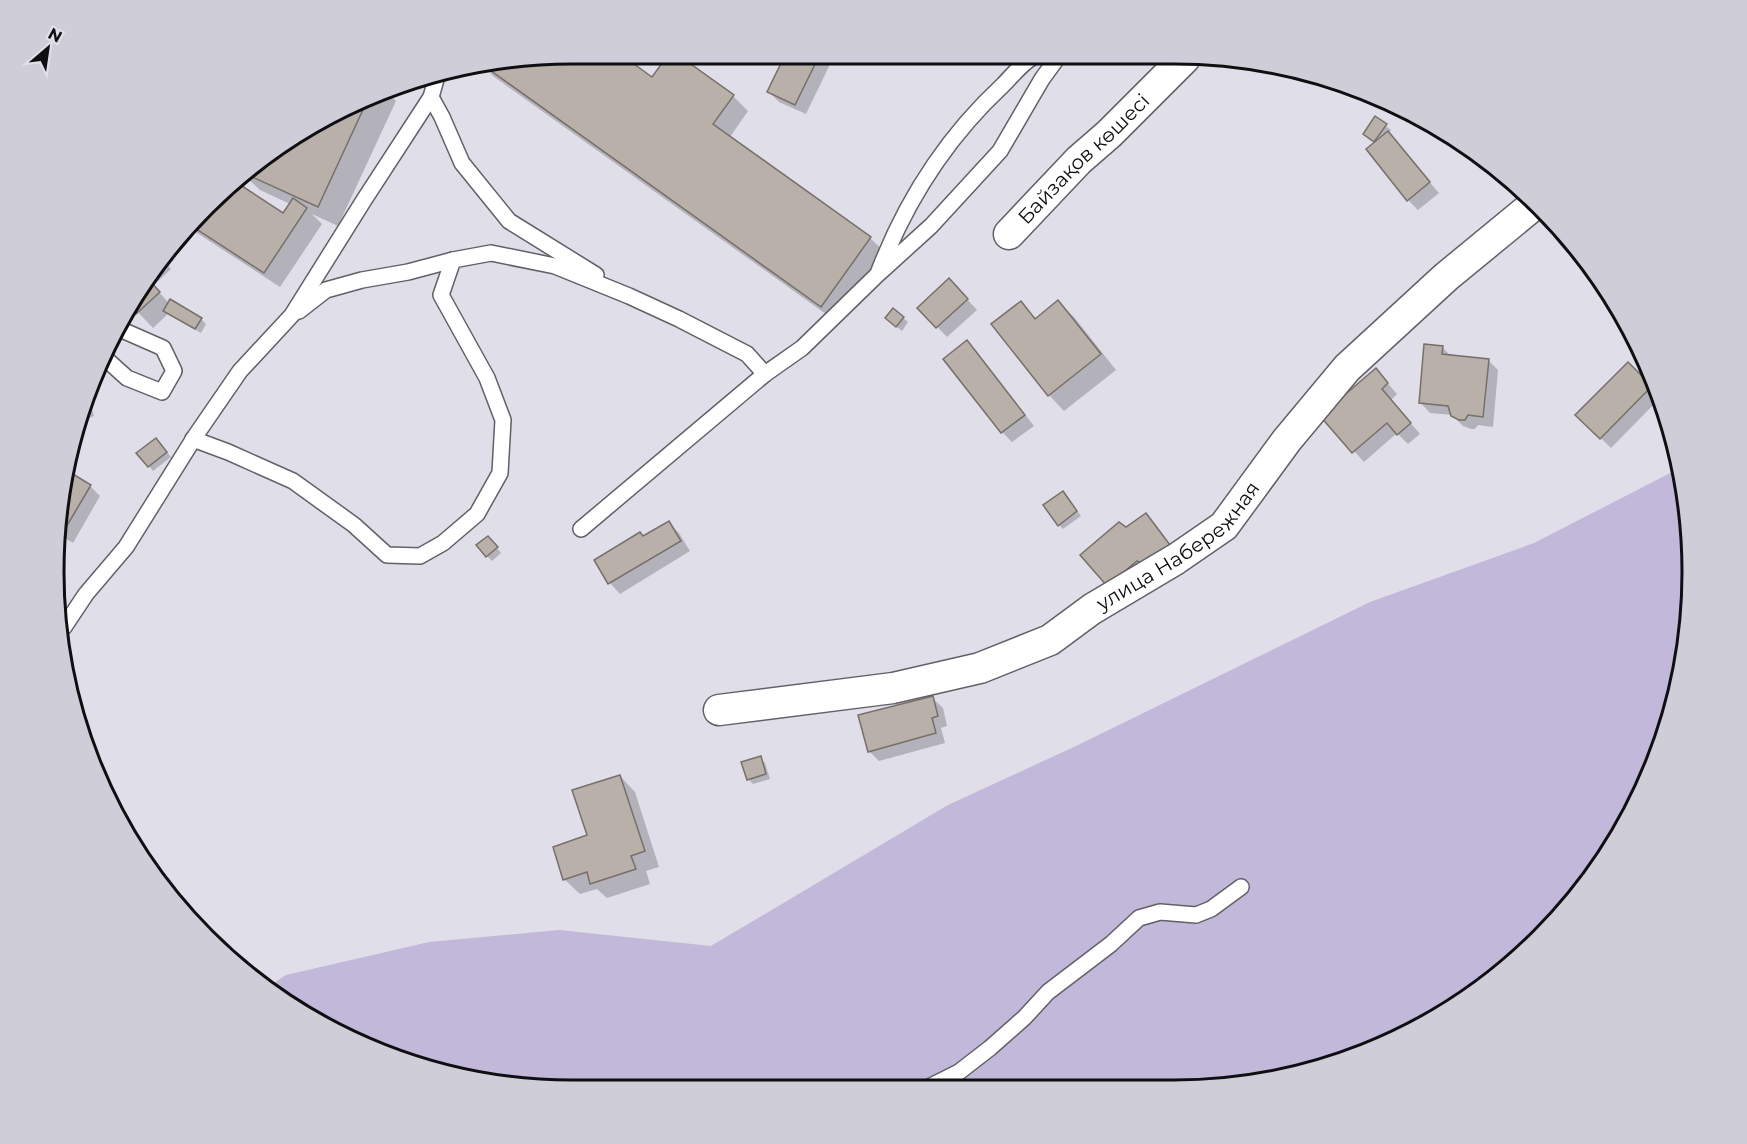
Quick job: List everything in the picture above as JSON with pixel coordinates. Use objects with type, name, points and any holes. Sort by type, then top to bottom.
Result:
[{"type":"street","name":"Байзақов көшесі","points":[[1010,234],[1079,160],[1109,134],[1179,64]]},
{"type":"street","name":"улица Набережная","points":[[719,710],[893,688],[980,668],[1050,640],[1092,609],[1224,526],[1287,440],[1347,368],[1446,277],[1529,209]]},
{"type":"lane","points":[[877,275],[911,200],[940,156],[985,102],[1026,64]]},
{"type":"lane","points":[[581,529],[765,374],[801,348],[932,226],[1000,151],[1053,64]]},
{"type":"lane","points":[[292,315],[431,97],[435,84]]},
{"type":"lane","points":[[431,97],[462,163],[509,221],[629,296]]},
{"type":"lane","points":[[68,622],[86,594],[126,547],[193,439],[240,371],[292,315],[326,290],[362,280],[491,253],[555,266],[629,296],[747,354],[765,374]]},
{"type":"lane","points":[[193,439],[294,481],[354,525],[387,555],[420,556],[443,543],[477,514],[500,473],[503,420],[488,378],[441,295],[453,260]]},
{"type":"lane","points":[[110,363],[127,378],[162,392],[174,371],[163,348],[125,331]]},
{"type":"lane","points":[[942,1080],[958,1072],[990,1048],[1024,1018],[1048,992],[1111,944],[1139,918],[1160,912],[1196,915],[1211,909],[1242,887]]},
{"type":"shaded area","points":[[1673,472],[1681,539],[1681,605],[1673,671],[1656,735],[1615,826],[1578,881],[1534,931],[1484,975],[1429,1012],[1338,1053],[1274,1070],[1175,1080],[572,1080],[539,1078],[473,1070],[409,1053],[318,1012],[274,983],[286,975],[429,942],[559,930],[711,946],[948,805],[1076,746],[1370,602],[1534,543]]},
{"type":"building","points":[[572,64],[634,64],[652,77],[661,64],[691,64],[734,95],[713,124],[871,237],[821,307],[491,71]]},
{"type":"building","points":[[781,64],[815,64],[795,105],[767,92]]},
{"type":"building","points":[[363,110],[318,207],[253,177],[318,132]]},
{"type":"building","points":[[1375,116],[1387,124],[1374,142],[1363,134]]},
{"type":"building","points":[[1388,131],[1430,182],[1407,201],[1366,149]]},
{"type":"building","points":[[242,186],[283,213],[293,198],[307,208],[264,273],[197,230]]},
{"type":"building","points":[[949,278],[968,299],[936,328],[917,308]]},
{"type":"building","points":[[154,285],[160,292],[135,313]]},
{"type":"building","points":[[170,299],[202,318],[195,329],[163,311]]},
{"type":"building","points":[[1058,300],[1101,354],[1048,396],[991,324],[1021,301],[1035,319]]},
{"type":"building","points":[[893,308],[904,317],[896,327],[885,318]]},
{"type":"building","points":[[967,340],[1025,415],[1001,433],[943,359]]},
{"type":"building","points":[[1424,344],[1443,346],[1442,354],[1489,359],[1483,417],[1468,415],[1465,420],[1459,420],[1451,416],[1448,406],[1419,403]]},
{"type":"building","points":[[1628,362],[1644,378],[1648,390],[1600,439],[1575,415]]},
{"type":"building","points":[[1376,368],[1388,383],[1382,389],[1411,423],[1397,435],[1387,423],[1352,453],[1320,416]]},
{"type":"building","points":[[156,438],[167,452],[148,467],[136,453]]},
{"type":"building","points":[[74,475],[91,485],[67,525]]},
{"type":"building","points":[[1063,491],[1077,511],[1058,526],[1043,505]]},
{"type":"building","points":[[1146,513],[1170,545],[1143,565],[1137,561],[1107,586],[1080,555],[1119,522],[1126,527]]},
{"type":"building","points":[[669,521],[681,541],[608,584],[594,560],[640,532],[643,536]]},
{"type":"building","points":[[488,536],[498,547],[486,557],[476,545]]},
{"type":"building","points":[[933,696],[938,716],[932,718],[936,733],[868,752],[858,715]]},
{"type":"building","points":[[761,756],[766,774],[747,780],[741,762]]},
{"type":"building","points":[[620,775],[645,851],[631,856],[636,869],[590,884],[587,872],[563,880],[553,847],[587,835],[572,790]]}]
